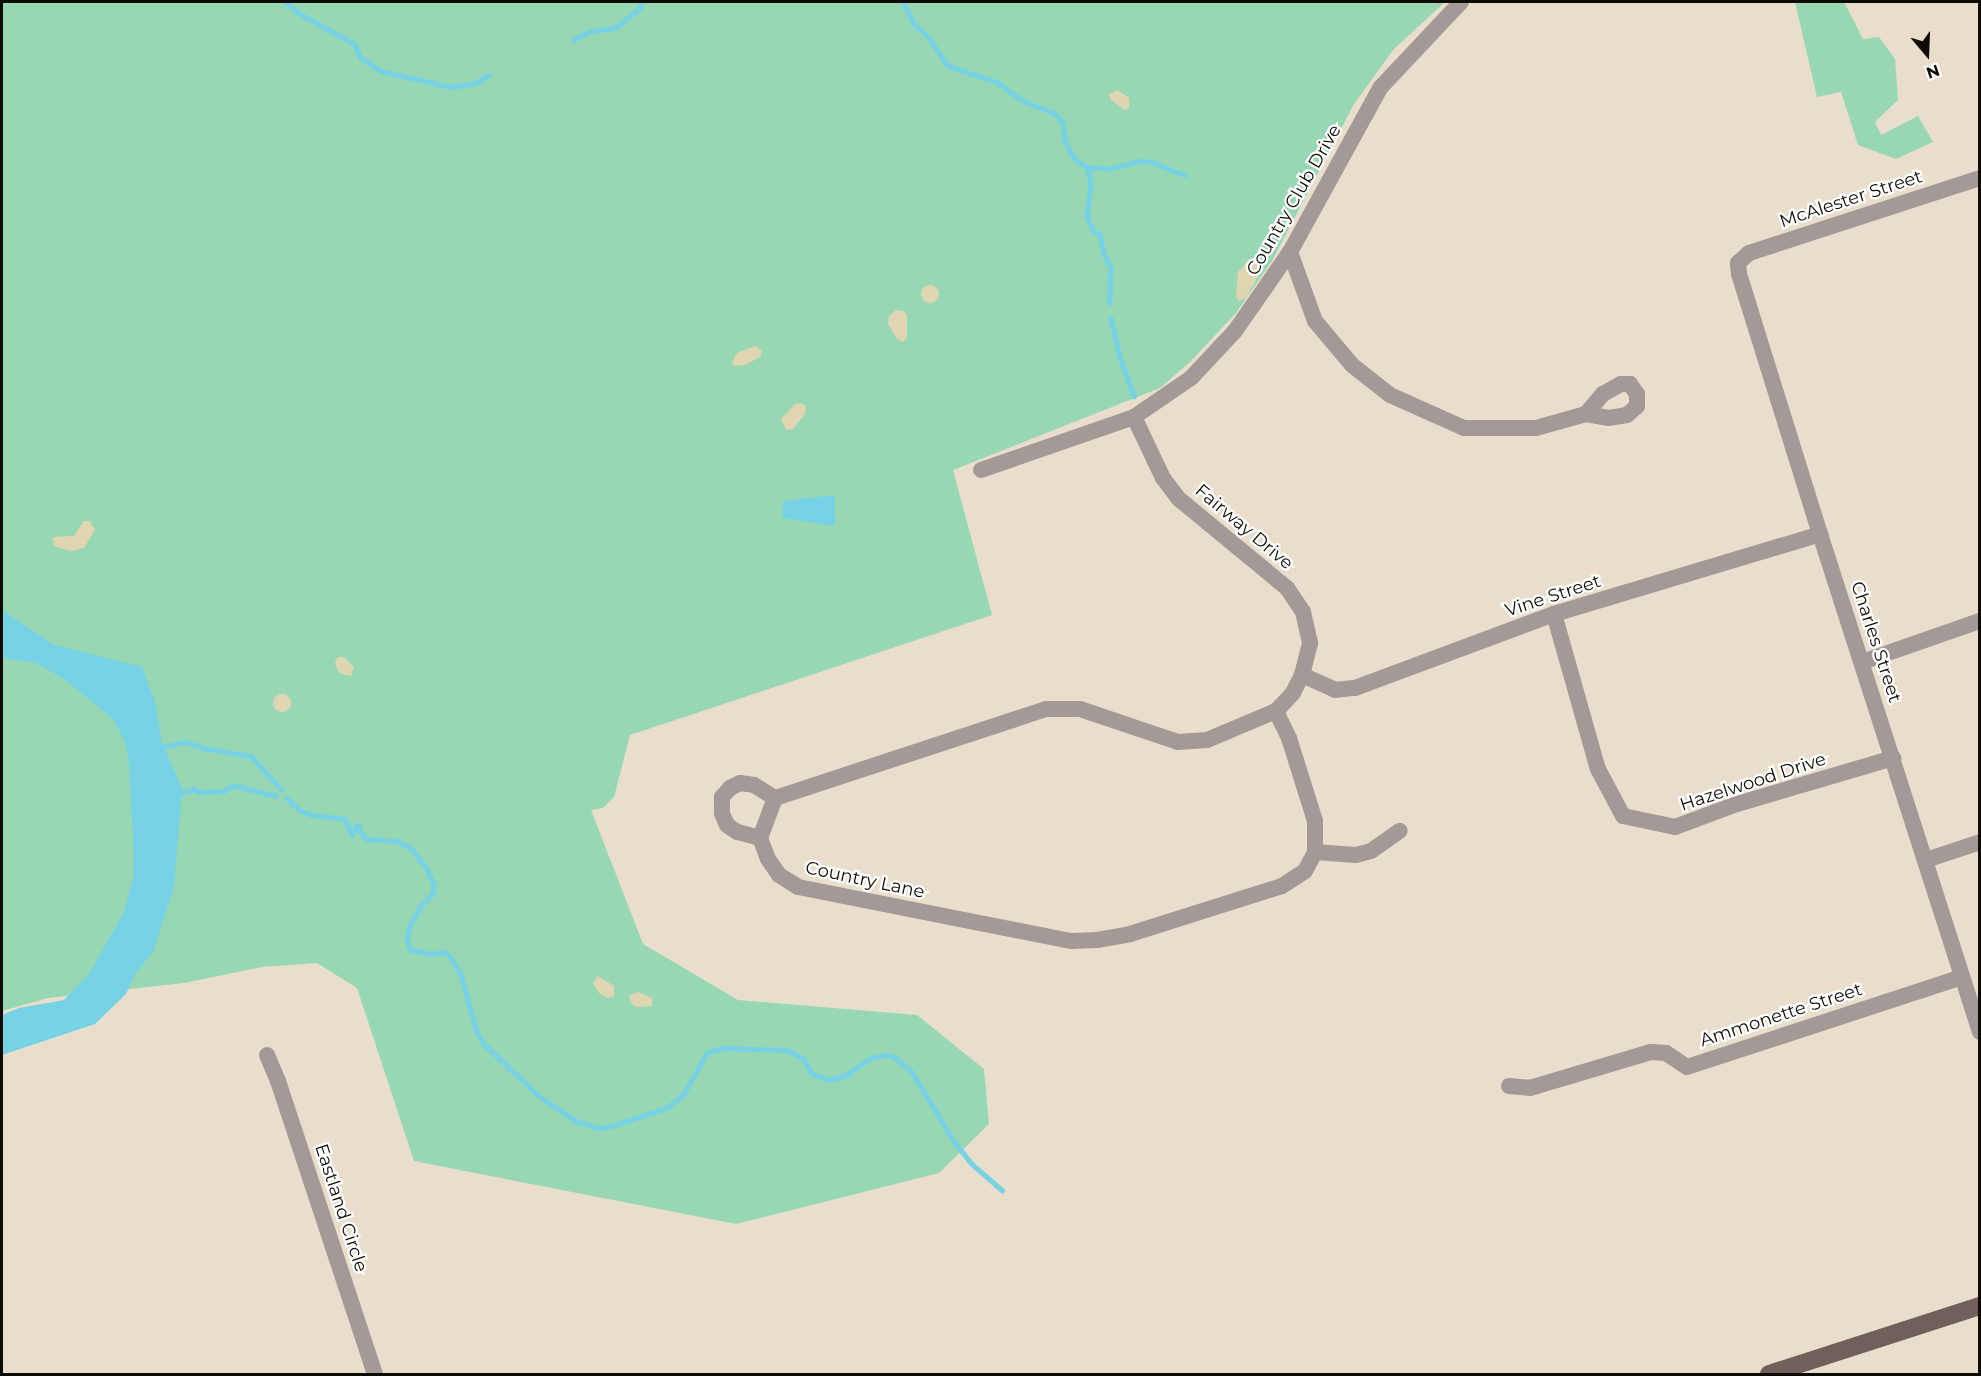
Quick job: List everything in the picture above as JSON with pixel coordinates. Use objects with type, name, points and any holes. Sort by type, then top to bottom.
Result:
[{"type":"main road","points":[[1769,1374],[1980,1306]]},
{"type":"street","name":"Country Club Drive","points":[[981,470],[1134,417],[1191,378],[1235,331],[1290,252],[1380,88],[1461,2]]},
{"type":"street","name":"McAlester Street","points":[[1738,263],[1749,253],[1980,178]]},
{"type":"street","points":[[1290,252],[1315,321],[1352,365],[1390,395],[1464,428],[1536,428],[1586,414]]},
{"type":"street","name":"Charles Street","points":[[1738,263],[1739,274],[1820,534],[1980,1032]]},
{"type":"street","name":"Fairway Drive","points":[[1134,417],[1163,478],[1179,499],[1287,588],[1303,612],[1310,643],[1302,675],[1293,693],[1276,711]]},
{"type":"street","name":"Vine Street","points":[[1302,675],[1335,690],[1355,688],[1554,614],[1820,534]]},
{"type":"street","name":"Hazelwood Drive","points":[[1554,614],[1598,769],[1623,816],[1675,827],[1737,804],[1893,758]]},
{"type":"street","points":[[1862,662],[1980,621]]},
{"type":"street","points":[[775,798],[760,838],[737,832],[727,825],[722,813],[722,797],[730,788],[740,783],[754,785],[775,798],[1046,709],[1080,709],[1178,742],[1208,740],[1276,711],[1289,738],[1315,821],[1315,852],[1364,853],[1371,851],[1400,831]]},
{"type":"street","name":"Country Lane","points":[[760,838],[768,859],[779,876],[798,887],[1071,941],[1097,940],[1130,934],[1282,886],[1305,872],[1315,852]]},
{"type":"street","points":[[1926,860],[1980,842]]},
{"type":"street","name":"Ammonette Street","points":[[1509,1086],[1530,1088],[1651,1052],[1666,1053],[1687,1066],[1962,977]]},
{"type":"street","name":"Eastland Circle","points":[[267,1055],[278,1080],[375,1374]]},
{"type":"green space","points":[[2,2],[1445,2],[1394,49],[1354,104],[1272,261],[1236,313],[1190,362],[1160,388],[953,470],[992,615],[630,735],[614,797],[603,808],[591,810],[643,944],[738,1000],[917,1015],[984,1069],[989,1124],[939,1173],[736,1224],[414,1161],[357,988],[317,963],[262,967],[184,983],[48,998],[2,1011]]},
{"type":"green space","points":[[1795,2],[1844,2],[1863,39],[1879,37],[1895,59],[1898,100],[1875,122],[1881,135],[1918,116],[1933,142],[1896,159],[1858,145],[1841,92],[1817,97]]},
{"type":"sand","points":[[1117,90],[1129,98],[1129,108],[1125,110],[1111,100],[1109,94]]},
{"type":"sand","points":[[1249,259],[1259,261],[1260,273],[1246,298],[1239,301],[1236,297],[1238,272]]},
{"type":"sand","points":[[930,285],[936,288],[939,294],[936,300],[930,303],[924,300],[921,294],[924,288]]},
{"type":"sand","points":[[896,310],[904,311],[907,316],[907,337],[903,342],[897,339],[888,324],[889,316]]},
{"type":"sand","points":[[755,346],[762,350],[760,357],[745,365],[734,366],[732,362],[737,353]]},
{"type":"sand","points":[[800,403],[806,406],[805,414],[793,429],[786,430],[781,419],[795,404]]},
{"type":"sand","points":[[84,521],[90,521],[95,530],[84,548],[70,551],[54,546],[53,537],[74,536]]},
{"type":"sand","points":[[338,657],[344,657],[354,667],[351,676],[339,673],[335,663]]},
{"type":"sand","points":[[282,694],[288,697],[291,703],[288,709],[282,712],[276,709],[273,703],[276,697]]},
{"type":"sand","points":[[598,976],[614,986],[614,996],[608,998],[599,993],[593,983]]},
{"type":"sand","points":[[638,992],[652,998],[652,1006],[636,1007],[632,1004],[629,996]]},
{"type":"water","points":[[835,495],[835,526],[782,518],[783,501]]},
{"type":"water","points":[[2,610],[52,644],[142,667],[155,702],[162,743],[182,788],[174,887],[153,952],[135,974],[126,994],[95,1024],[2,1055],[2,1015],[19,1008],[64,1000],[89,974],[124,912],[133,879],[134,856],[129,761],[125,742],[113,719],[64,679],[36,663],[2,658]]},
{"type":"waterway","points":[[285,2],[302,15],[355,44],[360,57],[381,71],[451,87],[475,83],[489,75]]},
{"type":"waterway","points":[[573,40],[589,32],[617,27],[640,8],[642,2]]},
{"type":"waterway","points":[[903,2],[914,24],[927,35],[948,66],[997,82],[1023,101],[1054,113],[1063,122],[1065,140],[1071,153],[1077,161],[1087,167],[1089,173],[1091,185],[1087,216],[1093,231],[1100,234],[1104,254],[1111,268],[1110,303]]},
{"type":"waterway","points":[[1087,167],[1108,169],[1141,161],[1152,162],[1185,175]]},
{"type":"waterway","points":[[1111,318],[1119,354],[1134,396]]},
{"type":"waterway","points":[[158,748],[185,742],[203,748],[251,756],[281,789]]},
{"type":"waterway","points":[[179,794],[194,789],[198,792],[224,791],[233,785],[276,796]]},
{"type":"waterway","points":[[287,798],[300,810],[312,815],[345,819],[352,835],[356,826],[359,825],[359,830],[367,839],[397,841],[412,849],[427,869],[434,885],[433,894],[422,905],[410,926],[407,940],[411,950],[432,954],[444,952],[451,957],[461,974],[476,1029],[484,1044],[539,1096],[576,1121],[599,1128],[612,1126],[666,1108],[683,1095],[707,1053],[715,1050],[726,1048],[787,1050],[803,1058],[812,1074],[831,1080],[846,1075],[873,1057],[887,1055],[896,1058],[912,1072],[954,1141],[972,1164],[1002,1190]]}]
